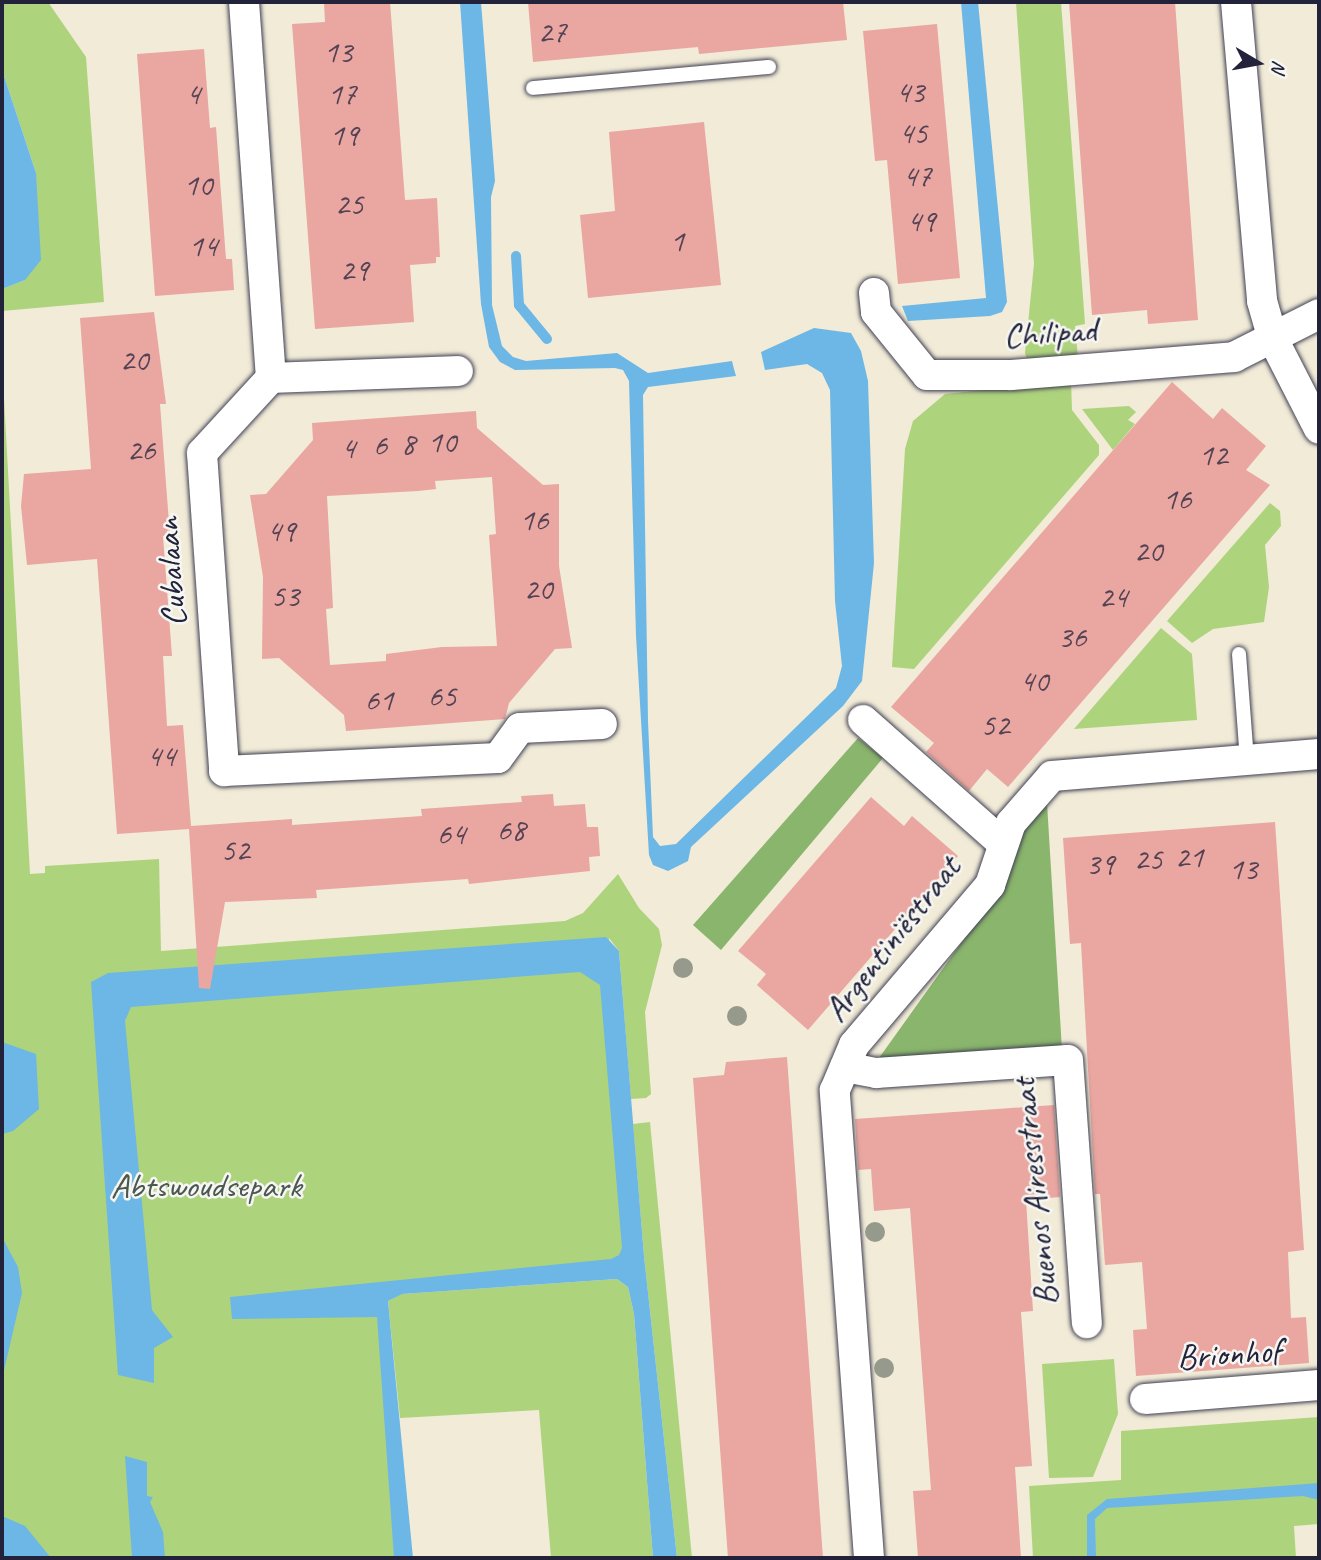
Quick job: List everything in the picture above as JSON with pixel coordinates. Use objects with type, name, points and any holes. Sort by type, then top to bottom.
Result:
[{"type":"street","points":[[244,2],[271,378],[458,371]]},
{"type":"street","points":[[1236,2],[1262,301],[1272,337],[1319,429]]},
{"type":"street","name":"Chilipad","points":[[874,293],[876,312],[927,375],[1011,375],[1234,357],[1272,337]]},
{"type":"street","points":[[1272,337],[1319,314]]},
{"type":"street","name":"Cubalaan","points":[[271,378],[202,453],[224,771],[498,758],[520,729],[602,723]]},
{"type":"street","points":[[863,720],[1003,844]]},
{"type":"street","name":"Argentiniëstraat","points":[[869,1558],[838,1172],[835,1090],[854,1045],[990,885],[1011,824],[1052,775],[1319,754]]},
{"type":"street","name":"Buenos Airesstraat","points":[[845,1067],[876,1073],[1068,1060],[1087,1323]]},
{"type":"street","name":"Brionhof","points":[[1145,1399],[1319,1385]]},
{"type":"lane","points":[[533,88],[769,67]]},
{"type":"lane","points":[[1239,654],[1247,761]]},
{"type":"green space","points":[[2,2],[48,2],[86,57],[104,302],[2,311],[2,289],[25,280],[36,173],[2,70]]},
{"type":"green space","points":[[1016,2],[1061,2],[1085,324],[1075,326],[1078,358],[1027,360],[1025,353],[1034,264]]},
{"type":"green space","name":"Abtswoudsepark","points":[[2,361],[30,874],[45,873],[45,866],[159,859],[161,951],[565,921],[583,913],[618,874],[639,908],[659,929],[662,945],[645,1012],[651,1094],[646,1098],[631,1099],[619,951],[609,938],[635,1261],[381,1289],[403,1558],[2,1558]]},
{"type":"green space","points":[[1071,381],[1072,410],[1099,445],[1099,455],[914,669],[892,667],[905,449],[913,421],[945,394]]},
{"type":"green space","points":[[1129,406],[1136,412],[1128,420],[1135,424],[1113,450],[1082,409]]},
{"type":"green space","points":[[1270,503],[1280,511],[1281,526],[1265,545],[1269,587],[1264,622],[1213,629],[1192,643],[1167,621]]},
{"type":"green space","points":[[1161,628],[1192,654],[1197,720],[1074,729]]},
{"type":"green space","points":[[858,738],[883,758],[721,950],[693,925]]},
{"type":"green space","points":[[1047,803],[1062,1050],[879,1058],[1007,879],[1016,830]]},
{"type":"green space","points":[[650,1122],[692,1558],[677,1558],[644,1256],[633,1124]]},
{"type":"green space","points":[[617,1279],[628,1287],[634,1314],[653,1558],[551,1558],[539,1410],[400,1418],[388,1301],[401,1294]]},
{"type":"green space","points":[[1114,1359],[1118,1414],[1093,1477],[1049,1478],[1042,1364]]},
{"type":"green space","points":[[1319,1417],[1319,1524],[1294,1526],[1296,1558],[1033,1558],[1029,1486],[1121,1480],[1121,1431]]},
{"type":"water","points":[[460,2],[481,2],[495,181],[491,197],[492,305],[502,346],[513,357],[526,361],[617,353],[648,373],[732,361],[736,376],[648,387],[643,395],[648,721],[653,837],[660,846],[676,844],[836,688],[842,666],[835,601],[830,390],[822,373],[807,364],[765,370],[761,352],[814,328],[851,333],[861,351],[868,381],[874,563],[862,681],[843,706],[691,847],[688,861],[668,871],[653,865],[649,855],[636,636],[629,381],[623,370],[615,368],[515,370],[500,362],[489,347],[481,304]]},
{"type":"water","points":[[961,2],[978,2],[1007,302],[1002,312],[990,316],[908,321],[902,306],[986,298]]},
{"type":"water","points":[[2,70],[36,173],[41,260],[25,280],[2,289]]},
{"type":"water","points":[[606,937],[619,951],[644,1256],[677,1558],[653,1558],[634,1314],[628,1287],[617,1279],[402,1294],[388,1301],[413,1558],[394,1558],[377,1317],[232,1319],[230,1297],[611,1259],[619,1255],[622,1248],[600,985],[580,972],[131,1007],[125,1021],[152,1310],[173,1337],[154,1348],[154,1383],[118,1375],[91,982],[108,973]]},
{"type":"water","points":[[2,1042],[36,1054],[39,1109],[13,1131],[2,1134]]},
{"type":"water","points":[[2,1237],[18,1267],[22,1293],[2,1379]]},
{"type":"water","points":[[125,1456],[147,1462],[147,1496],[153,1497],[150,1502],[163,1532],[165,1558],[132,1558]]},
{"type":"water","points":[[1319,1483],[1319,1500],[1303,1496],[1107,1508],[1095,1519],[1096,1558],[1087,1558],[1087,1515],[1107,1499]]},
{"type":"water","points":[[2,1516],[25,1526],[51,1558],[2,1558]]},
{"type":"building","points":[[324,2],[390,2],[405,200],[437,198],[440,257],[436,257],[436,263],[410,265],[414,322],[315,329],[292,24],[325,22]]},
{"type":"building","points":[[528,2],[843,2],[847,40],[699,54],[698,47],[533,62]]},
{"type":"building","points":[[1069,2],[1175,2],[1198,320],[1148,324],[1147,310],[1092,315]]},
{"type":"building","points":[[937,24],[960,278],[898,284],[887,160],[875,161],[863,31]]},
{"type":"building","points":[[204,49],[210,128],[216,127],[226,259],[232,259],[234,290],[155,296],[137,54]]},
{"type":"building","points":[[704,122],[721,285],[588,298],[580,215],[615,211],[609,132]]},
{"type":"building","points":[[154,312],[166,404],[160,404],[170,536],[163,536],[172,656],[163,656],[167,726],[183,725],[191,826],[292,819],[292,825],[422,816],[421,809],[522,802],[521,796],[553,794],[554,806],[585,804],[587,827],[598,827],[600,856],[589,857],[590,871],[469,884],[468,879],[316,890],[317,898],[225,902],[210,989],[199,988],[189,829],[117,834],[97,559],[27,565],[21,506],[24,474],[91,469],[80,318]]},
{"type":"building","points":[[1172,382],[1213,419],[1222,408],[1266,446],[1246,470],[1270,485],[1008,787],[987,769],[969,791],[926,752],[934,743],[891,707]]},
{"type":"building","points":[[476,411],[477,428],[543,485],[559,484],[559,566],[572,648],[555,649],[509,703],[505,719],[346,731],[344,715],[279,658],[262,659],[263,577],[250,495],[266,494],[313,440],[312,423]],"holes":[[[492,477],[496,534],[489,535],[497,646],[442,647],[386,654],[386,661],[330,665],[326,609],[333,608],[327,496],[436,489],[435,481]]]},
{"type":"building","points":[[871,797],[904,826],[912,816],[958,856],[808,1030],[757,985],[766,974],[738,951]]},
{"type":"building","points":[[1275,822],[1304,1250],[1288,1252],[1291,1318],[1306,1317],[1309,1363],[1136,1376],[1133,1330],[1147,1329],[1142,1262],[1105,1265],[1100,1194],[1095,1194],[1081,943],[1070,944],[1063,838]]},
{"type":"building","points":[[787,1057],[823,1558],[728,1558],[693,1078],[724,1075],[726,1062]]},
{"type":"building","points":[[1054,1105],[1060,1197],[1026,1200],[1033,1311],[1021,1312],[1032,1466],[1015,1467],[1021,1558],[918,1558],[913,1491],[931,1490],[910,1208],[874,1211],[871,1169],[858,1170],[855,1119]]},
{"type":"waterway","points":[[516,256],[519,305],[547,339]]}]
